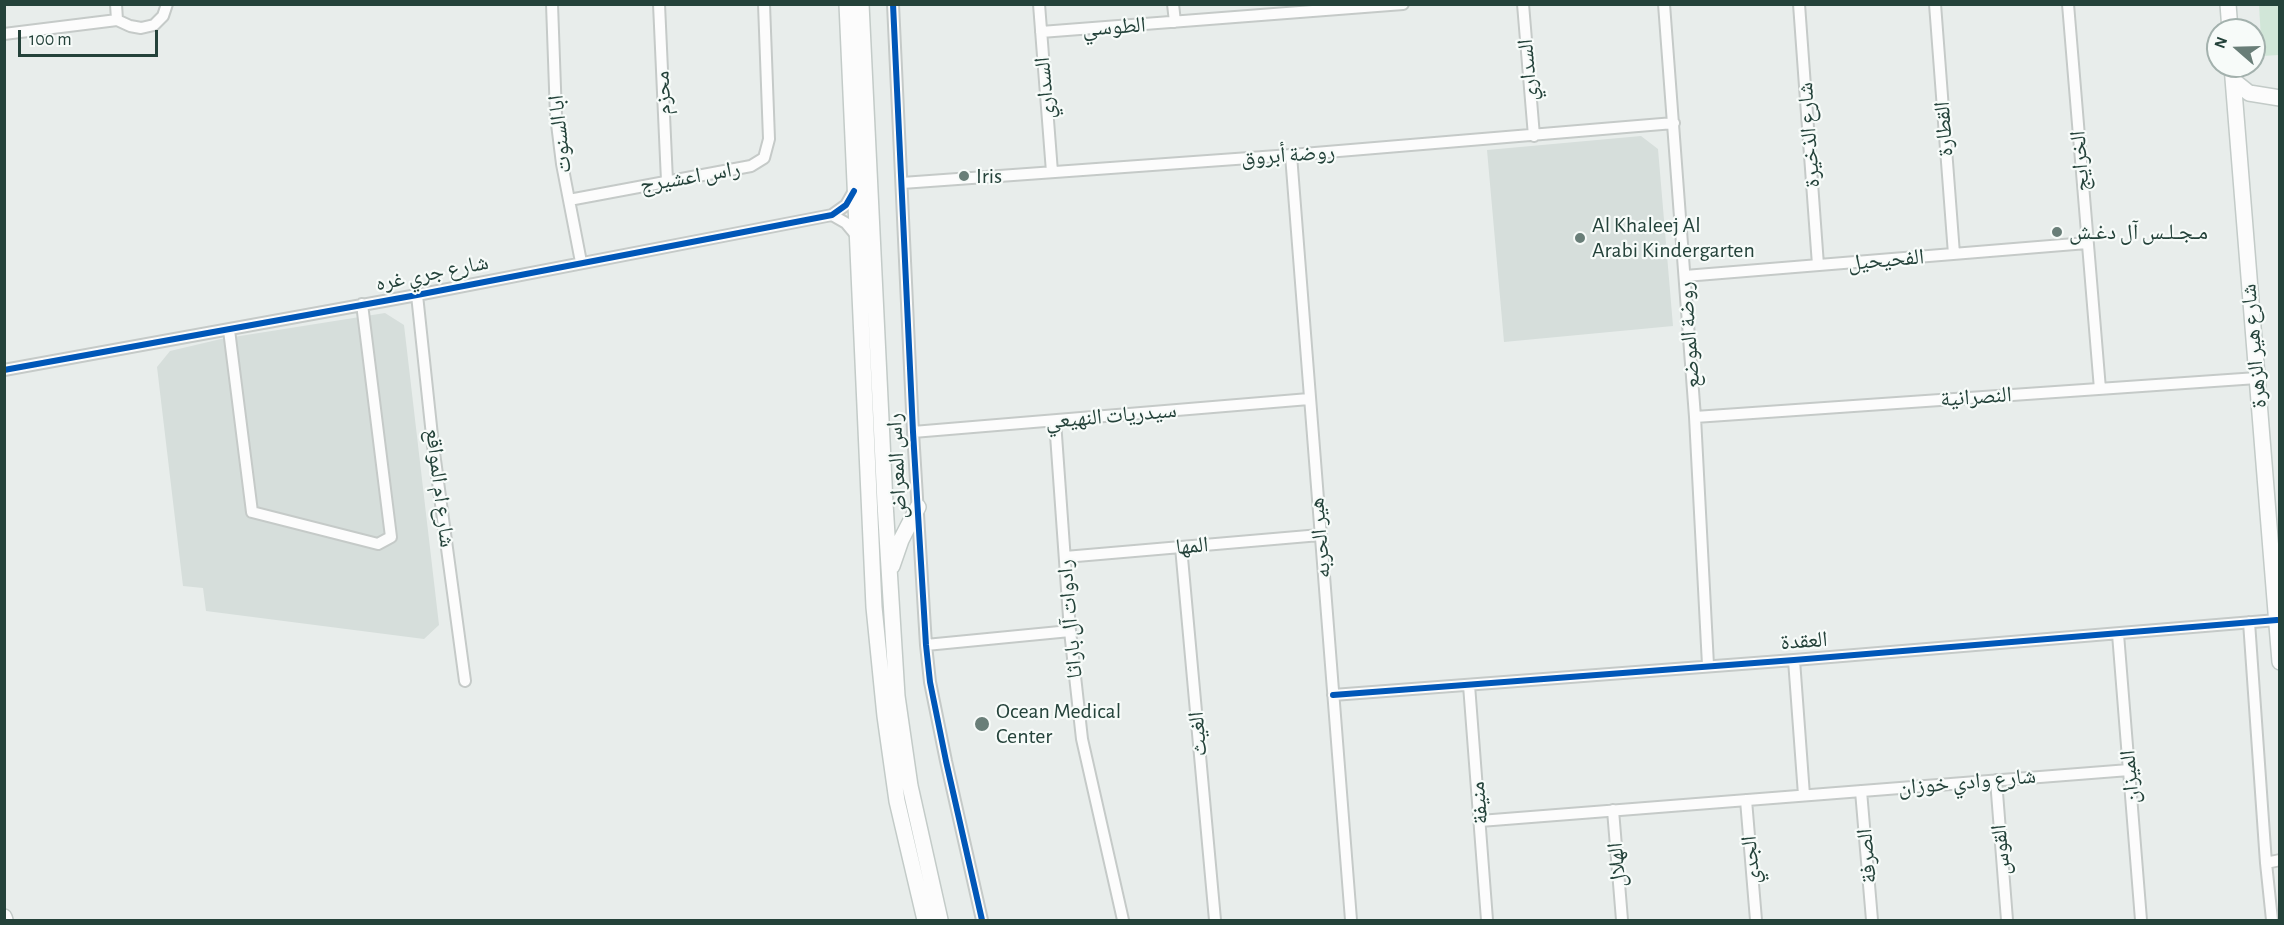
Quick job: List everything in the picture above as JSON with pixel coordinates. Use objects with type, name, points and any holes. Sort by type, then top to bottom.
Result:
[{"type":"street","points":[[116,4],[117,20]]},
{"type":"street","points":[[4,34],[117,20],[141,28],[154,26],[163,16],[167,4]]},
{"type":"street","name":"ابا السنوت","points":[[552,4],[556,116],[580,262]]},
{"type":"street","name":"محزم","points":[[659,4],[667,181]]},
{"type":"street","name":"راس اعشيرج","points":[[569,200],[751,166],[764,158],[769,139],[764,4]]},
{"type":"street","name":"راس المعراض","points":[[847,4],[874,607],[885,716],[897,801],[926,921]]},
{"type":"street","name":"راس المعراض","points":[[861,4],[889,577],[897,696],[907,764],[940,921]]},
{"type":"street","name":"راس المعراض","points":[[893,4],[913,432],[926,645],[930,682],[946,761],[982,921]]},
{"type":"street","name":"السداري","points":[[1039,4],[1052,172]]},
{"type":"street","points":[[1173,4],[1175,22]]},
{"type":"street","name":"الطوسي","points":[[1041,33],[1403,4]]},
{"type":"street","name":"السداري","points":[[1523,4],[1534,136]]},
{"type":"street","name":"روضة الموضع","points":[[1664,4],[1695,417],[1708,665]]},
{"type":"street","name":"شارع الذخيرة","points":[[1799,4],[1818,265]]},
{"type":"street","name":"القطارة","points":[[1935,4],[1954,254]]},
{"type":"street","name":"الخرايج","points":[[2068,4],[2100,389]]},
{"type":"street","name":"شارع هير الزهرة","points":[[2233,78],[2257,378],[2276,576],[2280,662]]},
{"type":"street","points":[[2237,78],[2249,93],[2280,98]]},
{"type":"street","points":[[2235,102],[2251,98],[2280,104]]},
{"type":"street","name":"روضة أبروق","points":[[902,183],[1291,155],[1674,123]]},
{"type":"street","name":"هير الحربه","points":[[1291,155],[1351,921]]},
{"type":"street","points":[[855,191],[846,205],[832,215],[846,223],[856,235]]},
{"type":"street","name":"شارع جري غره","points":[[4,370],[417,295],[832,215]]},
{"type":"street","name":"الفحيحيل","points":[[1685,276],[2087,243]]},
{"type":"street","name":"شارع ام المواقع","points":[[417,295],[433,445],[465,681]]},
{"type":"street","points":[[229,330],[252,512],[378,544],[391,537],[362,304]]},
{"type":"street","name":"النصرانية","points":[[1695,417],[2257,378]]},
{"type":"street","name":"سيدريات النهيعي","points":[[913,432],[1309,399]]},
{"type":"street","name":"رادوات آل باراثا","points":[[1055,421],[1070,632],[1082,739],[1122,921]]},
{"type":"street","points":[[889,577],[901,540],[918,507]]},
{"type":"street","name":"المها","points":[[1065,557],[1320,536]]},
{"type":"street","name":"الغيث","points":[[1182,547],[1215,921]]},
{"type":"street","name":"العقدة","points":[[1333,695],[2277,620]]},
{"type":"street","points":[[2249,622],[2272,921]]},
{"type":"street","points":[[926,645],[1070,632]]},
{"type":"street","name":"الميزان","points":[[2118,634],[2141,921]]},
{"type":"street","points":[[1794,660],[1804,795]]},
{"type":"street","name":"منيفة","points":[[1469,685],[1487,921]]},
{"type":"street","name":"شارع وادي خوزان","points":[[1480,820],[2129,770]]},
{"type":"street","name":"القوس","points":[[1996,780],[2007,921]]},
{"type":"street","name":"الصرفة","points":[[1862,791],[1872,921]]},
{"type":"street","name":"الجدي","points":[[1746,800],[1756,921]]},
{"type":"street","name":"الهلال","points":[[1613,810],[1622,921]]},
{"type":"street","points":[[2266,863],[2280,860]]},
{"type":"shaded area","name":"Al Khaleej Al Arabi Kindergarten","points":[[1641,136],[1658,149],[1673,326],[1504,342],[1487,150]]},
{"type":"shaded area","points":[[385,313],[404,325],[439,625],[424,639],[206,611],[203,588],[183,586],[157,367],[170,351],[221,339]]},
{"type":"green space","points":[[2259,5],[2279,5],[2279,55],[2266,56],[2266,18],[2260,18]]},
{"type":"cycle path","points":[[893,4],[913,432],[926,645],[930,682],[946,761],[982,920]]},
{"type":"cycle path","points":[[4,370],[417,295],[832,215],[846,205],[854,191]]},
{"type":"cycle path","points":[[1333,695],[2277,620]]},
{"type":"place","name":"Iris","points":[[964,176]]},
{"type":"place","name":"مـجـلـس آل دغـش","points":[[2057,232]]},
{"type":"place","name":"Al Khaleej Al Arabi Kindergarten","points":[[1580,238]]},
{"type":"place","name":"Ocean Medical Center","points":[[982,724]]}]
